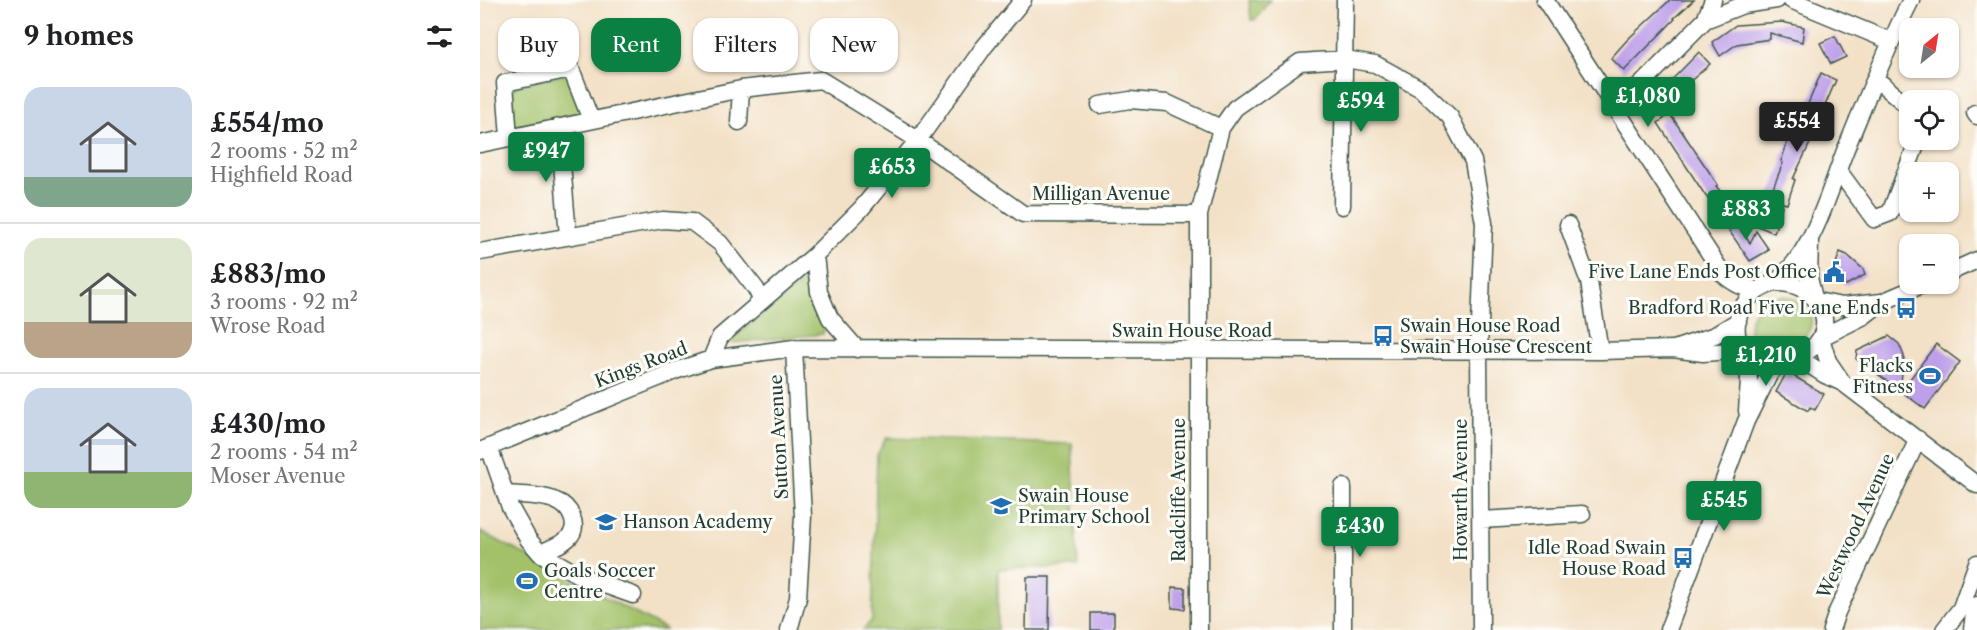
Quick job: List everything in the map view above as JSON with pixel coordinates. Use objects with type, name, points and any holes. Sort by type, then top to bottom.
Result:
[{"type":"street","name":"Kings Road","points":[[484,449],[711,359],[720,337],[815,255],[861,209],[918,140],[984,47],[1023,0]]},
{"type":"street","points":[[1342,206],[1345,0]]},
{"type":"street","points":[[1545,0],[1723,274],[1743,288],[1757,290]]},
{"type":"street","points":[[1616,110],[1705,20],[1713,0]]},
{"type":"street","points":[[1705,20],[1743,5],[1774,0]]},
{"type":"street","points":[[1791,0],[1890,40]]},
{"type":"street","points":[[1738,318],[1746,301],[1757,290],[1775,283],[1788,271],[1810,240],[1890,40],[1911,0]]},
{"type":"street","name":"Howarth Avenue","points":[[1221,128],[1235,108],[1300,62],[1345,59],[1375,64],[1421,88],[1450,117],[1473,161],[1484,224],[1479,350],[1481,630]]},
{"type":"street","points":[[509,138],[506,83],[571,69],[591,120]]},
{"type":"street","points":[[1875,78],[1899,99]]},
{"type":"street","name":"Milligan Avenue","points":[[480,144],[741,89],[821,80],[918,140],[1023,214],[1199,214]]},
{"type":"street","points":[[739,122],[741,89]]},
{"type":"street","points":[[1100,105],[1130,100],[1167,103],[1221,128]]},
{"type":"street","points":[[559,127],[568,236]]},
{"type":"street","name":"Radcliffe Avenue","points":[[1199,630],[1199,214],[1221,128]]},
{"type":"street","points":[[1838,170],[1874,219],[1890,213],[1914,150]]},
{"type":"street","points":[[480,252],[663,220],[692,222],[720,243],[756,289],[762,302]]},
{"type":"street","points":[[1568,225],[1589,282],[1600,351]]},
{"type":"street","points":[[1810,240],[1809,278],[1824,317],[1822,337],[1828,361],[1843,383]]},
{"type":"street","points":[[815,255],[819,292],[830,318],[857,349]]},
{"type":"street","points":[[1959,268],[1977,260]]},
{"type":"street","points":[[1723,274],[1738,318],[1739,341],[1747,353],[1760,360],[1788,358],[1810,350],[1822,337],[1864,316],[1882,302],[1901,294]]},
{"type":"street","points":[[1775,283],[1794,285],[1804,289],[1816,300],[1842,306],[1882,302]]},
{"type":"street","name":"Swain House Road","points":[[1673,349],[1715,334],[1738,318]]},
{"type":"street","name":"Swain House Road","points":[[711,359],[794,348],[1600,351],[1673,349],[1703,353],[1731,351],[1747,353]]},
{"type":"street","name":"Sutton Avenue","points":[[789,630],[798,598],[803,516],[794,348]]},
{"type":"street","points":[[1746,421],[1749,380],[1747,353]]},
{"type":"street","points":[[1788,358],[1843,383],[1977,485]]},
{"type":"street","points":[[1668,630],[1746,421],[1770,373],[1788,358]]},
{"type":"street","name":"Westwood Avenue","points":[[1831,630],[1837,612],[1918,439]]},
{"type":"street","points":[[484,449],[528,539],[540,552],[582,577],[633,595]]},
{"type":"street","points":[[1342,487],[1343,630]]},
{"type":"street","points":[[505,494],[555,500],[568,508],[574,522],[571,536],[562,544],[540,552]]},
{"type":"street","points":[[1481,520],[1581,513]]},
{"type":"street","points":[[1972,630],[1971,608],[1977,563]]},
{"type":"street","points":[[1944,630],[1971,608]]},
{"type":"green space","points":[[1249,0],[1270,0],[1256,19],[1251,20]]},
{"type":"green space","points":[[568,74],[585,118],[513,133],[510,87]]},
{"type":"green space","points":[[802,283],[810,284],[815,307],[825,325],[823,334],[732,343],[731,340]]},
{"type":"green space","points":[[1781,296],[1792,298],[1807,309],[1811,317],[1808,333],[1801,340],[1781,347],[1769,349],[1757,345],[1751,339],[1749,331],[1754,313],[1769,299]]},
{"type":"green space","points":[[886,438],[1072,444],[1078,567],[998,569],[998,630],[863,630],[872,620],[877,455]]},
{"type":"green space","name":"Goals Soccer Centre","points":[[480,531],[667,630],[480,630]]},
{"type":"building","points":[[1670,0],[1694,0],[1624,71],[1611,58]]},
{"type":"building","points":[[1782,22],[1804,27],[1802,42],[1770,33],[1770,39],[1737,44],[1720,56],[1712,42],[1736,25]]},
{"type":"building","points":[[1835,36],[1846,57],[1831,64],[1820,43]]},
{"type":"building","points":[[1699,52],[1710,64],[1686,85],[1688,87],[1672,105],[1660,92]]},
{"type":"building","points":[[1821,73],[1836,80],[1820,117],[1822,118],[1793,179],[1795,180],[1787,204],[1783,203],[1774,233],[1758,226],[1783,163],[1781,161],[1788,141],[1792,142]]},
{"type":"building","points":[[1670,114],[1718,185],[1716,186],[1734,209],[1723,218],[1705,195],[1658,123]]},
{"type":"building","points":[[1731,216],[1750,243],[1756,231],[1769,250],[1750,261],[1723,222]]},
{"type":"building","points":[[1840,252],[1863,269],[1865,275],[1846,285],[1833,272]]},
{"type":"building","points":[[1889,336],[1899,344],[1904,356],[1900,390],[1856,359],[1857,351]]},
{"type":"building","name":"Flacks Fitness","points":[[1936,344],[1960,362],[1925,409],[1901,391]]},
{"type":"building","points":[[1787,372],[1824,394],[1815,410],[1810,407],[1808,411],[1776,392]]},
{"type":"building","points":[[1027,577],[1050,577],[1049,630],[1026,630]]},
{"type":"building","points":[[1172,587],[1185,588],[1185,609],[1172,608]]},
{"type":"building","points":[[1091,613],[1114,613],[1114,630],[1091,630]]},
{"type":"place","name":"Five Lane Ends Post Office","points":[[1834,272]]},
{"type":"place","name":"Bradford Road Five Lane Ends","points":[[1906,308]]},
{"type":"place","name":"Swain House Road Swain House Crescent","points":[[1383,336]]},
{"type":"place","name":"Flacks Fitness","points":[[1930,376]]},
{"type":"place","name":"Swain House Primary School","points":[[1001,506]]},
{"type":"place","name":"Hanson Academy","points":[[606,522]]},
{"type":"place","name":"Idle Road Swain House Road","points":[[1683,558]]},
{"type":"place","name":"Goals Soccer Centre","points":[[527,581]]}]
